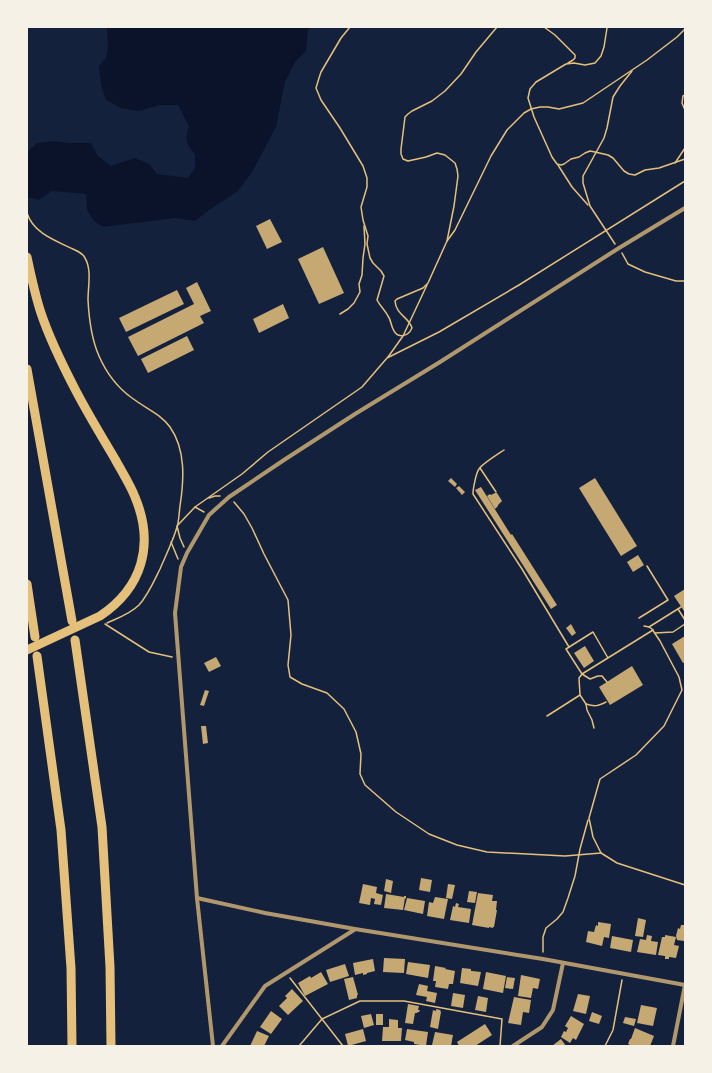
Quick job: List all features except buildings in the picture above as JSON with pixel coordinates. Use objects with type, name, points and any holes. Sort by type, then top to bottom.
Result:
[{"type":"highway","points":[[27,257],[33,286],[51,341],[76,391],[132,490],[144,528],[141,566],[129,589],[109,610],[102,622],[27,650]]},
{"type":"highway","points":[[27,369],[72,621]]},
{"type":"highway","points":[[27,584],[35,637]]},
{"type":"highway","points":[[75,640],[102,827],[110,967],[111,1046]]},
{"type":"highway","points":[[37,656],[61,830],[71,968],[72,1046]]},
{"type":"street","points":[[213,1046],[197,898],[175,613],[181,567],[187,554],[209,515],[229,497],[284,460],[619,248],[685,208]]},
{"type":"street","points":[[197,898],[265,913],[543,959],[685,985],[673,1046]]},
{"type":"street","points":[[222,1046],[265,986],[355,929]]},
{"type":"street","points":[[513,1046],[542,1027],[553,1010],[563,963]]},
{"type":"path","points":[[340,314],[348,310],[360,292],[363,258],[366,244],[362,220],[362,207],[367,187],[367,178],[363,166],[321,100],[316,88],[321,72],[341,38],[350,27]]},
{"type":"path","points":[[446,243],[454,206],[458,176],[457,169],[455,163],[445,154],[438,153],[408,161],[403,159],[401,149],[405,118],[412,111],[432,101],[445,91],[461,74],[476,52],[497,27]]},
{"type":"path","points":[[544,27],[556,35],[575,55],[573,60],[536,82],[530,89],[528,98],[531,109],[552,157],[572,187],[590,206],[619,248],[628,264],[645,272],[676,281],[685,281]]},
{"type":"path","points":[[566,64],[574,63],[585,65],[595,63],[601,56],[608,27]]},
{"type":"path","points":[[177,526],[195,507],[242,474],[268,452],[362,387],[387,358],[403,336],[446,243],[455,230],[491,156],[506,130],[524,113],[531,109],[548,107],[559,109],[583,103],[647,60],[685,29]]},
{"type":"path","points":[[590,206],[583,184],[583,176],[604,138],[613,97],[634,69]]},
{"type":"path","points":[[685,95],[683,96],[682,103],[685,110]]},
{"type":"path","points":[[673,164],[685,148]]},
{"type":"path","points":[[557,164],[564,164],[585,153],[597,152],[613,158],[629,174],[635,175],[646,170],[685,160]]},
{"type":"path","points":[[387,358],[440,332],[685,182]]},
{"type":"path","points":[[27,213],[30,221],[43,234],[79,252],[85,258],[88,270],[89,314],[94,343],[102,362],[114,381],[131,398],[160,416],[165,421],[175,434],[181,452],[183,469],[182,491],[177,526],[153,583],[140,604],[134,610],[127,614],[102,622]]},
{"type":"path","points":[[362,220],[368,236],[367,244],[370,258],[384,276],[377,300],[389,318],[393,329],[399,335],[407,335],[411,332],[412,328],[411,324],[404,319],[396,309],[395,301],[423,288],[428,283]]},
{"type":"path","points":[[504,450],[478,469],[473,494],[522,569],[569,647]]},
{"type":"path","points":[[480,468],[496,492]]},
{"type":"path","points":[[206,499],[215,496],[229,497],[244,514],[288,600],[291,635],[288,665],[290,677],[302,684],[327,693],[344,709],[356,732],[362,754],[360,774],[365,785],[396,812],[429,834],[457,845],[487,852],[565,856],[601,854],[617,863],[685,886]]},
{"type":"path","points":[[195,507],[209,515]]},
{"type":"path","points":[[177,526],[180,538],[187,554]]},
{"type":"path","points":[[171,542],[181,567]]},
{"type":"path","points":[[639,618],[668,600],[647,566]]},
{"type":"path","points":[[649,627],[681,607]]},
{"type":"path","points":[[678,609],[685,620]]},
{"type":"path","points":[[102,622],[149,652],[178,658]]},
{"type":"path","points":[[655,633],[673,632],[685,624]]},
{"type":"path","points":[[543,959],[544,932],[546,928],[563,912],[575,876],[579,855],[600,779],[636,755],[664,726],[682,690],[679,678],[655,633],[649,627],[644,626]]},
{"type":"path","points":[[594,728],[586,704],[580,696],[579,678],[582,674],[653,630]]},
{"type":"path","points":[[606,682],[602,676],[590,679],[582,674],[566,649],[593,632],[608,658]]},
{"type":"path","points":[[547,716],[580,696]]},
{"type":"path","points":[[586,704],[598,706],[606,702]]},
{"type":"path","points":[[589,818],[593,837],[601,854]]},
{"type":"path","points":[[286,973],[343,1046]]},
{"type":"path","points":[[605,1046],[613,1030],[624,974]]},
{"type":"path","points":[[299,1046],[322,1019],[360,1002],[404,1001],[502,1019],[500,1046]]},
{"type":"water","points":[[107,27],[310,27],[308,30],[306,51],[295,62],[285,82],[276,127],[252,172],[238,191],[195,221],[175,218],[103,227],[94,221],[87,210],[86,194],[52,191],[39,200],[27,197],[27,152],[37,143],[54,141],[91,143],[98,156],[111,166],[135,158],[149,164],[157,174],[188,178],[195,168],[195,154],[189,147],[186,138],[189,126],[178,105],[160,105],[138,111],[121,108],[106,100],[101,85],[99,66],[106,58],[108,48]]}]
